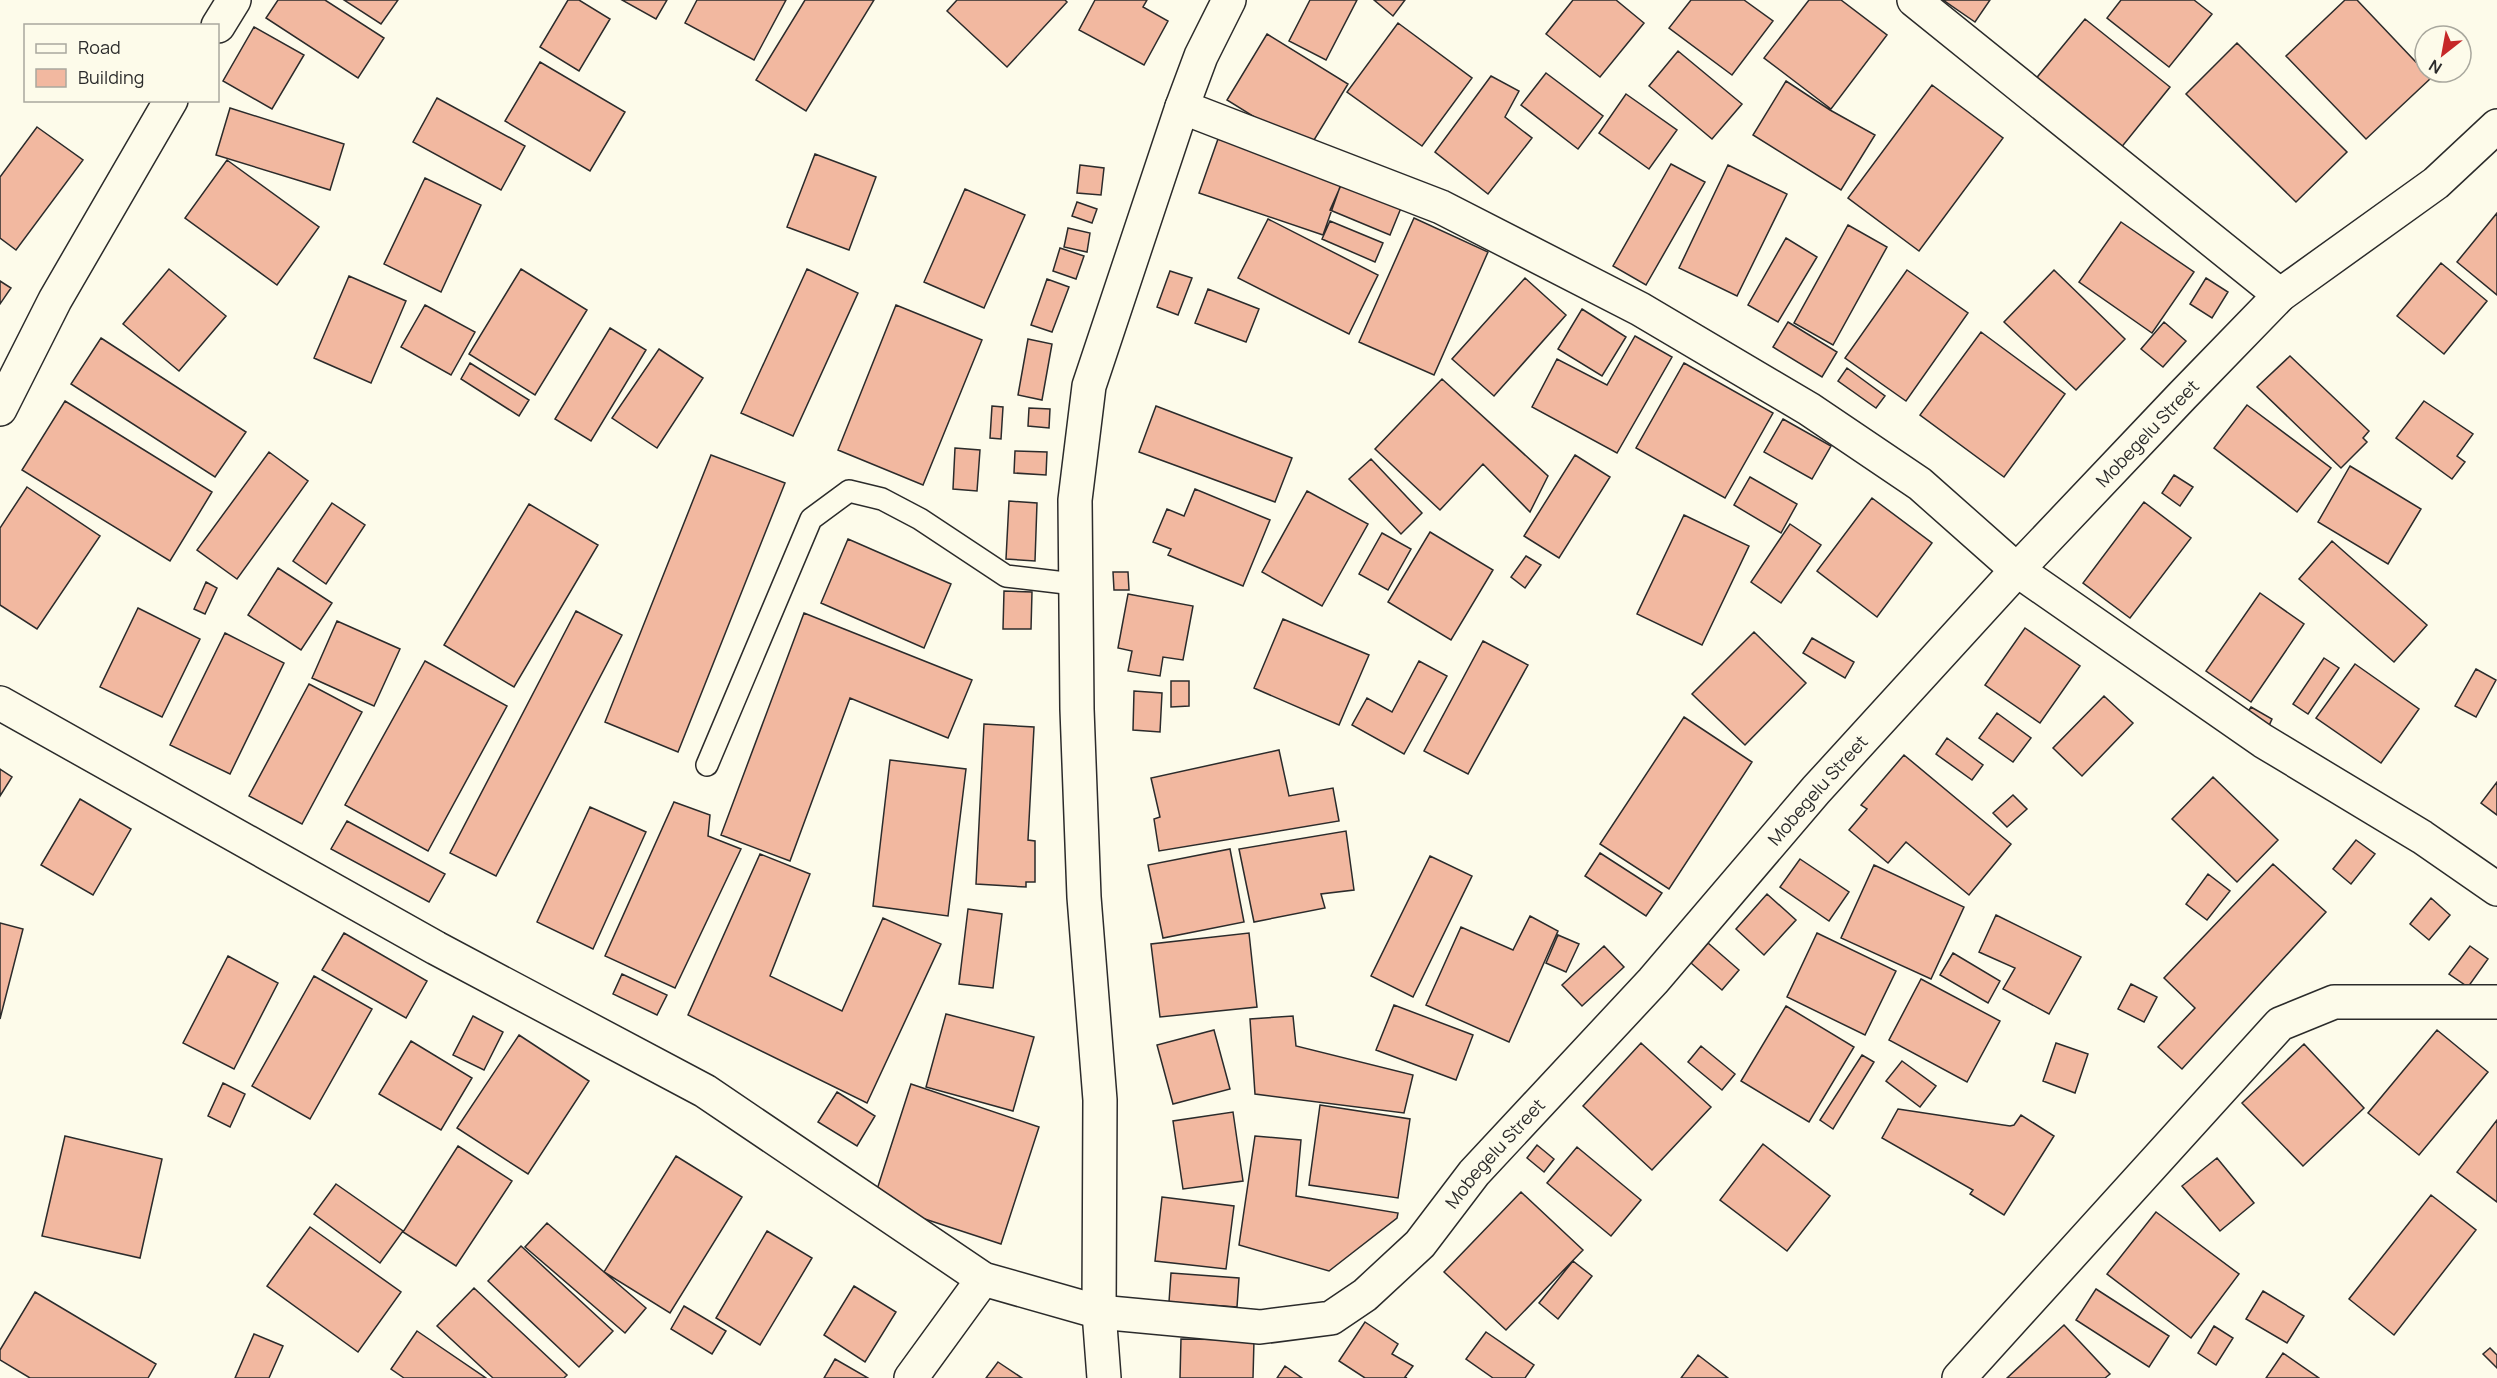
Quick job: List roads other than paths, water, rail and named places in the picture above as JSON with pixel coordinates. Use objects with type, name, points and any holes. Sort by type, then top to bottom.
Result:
[{"type":"street","points":[[219,24],[234,0]]},
{"type":"street","points":[[1104,1378],[1099,1312],[1100,1100],[1084,897],[1074,584],[1075,500],[1089,386],[1182,107],[1201,56],[1229,0]]},
{"type":"street","points":[[1914,0],[2280,295]]},
{"type":"street","points":[[0,409],[55,300],[170,102]]},
{"type":"street","points":[[1182,107],[1441,207],[1640,309],[1809,409],[1920,484],[2017,570],[2263,741],[2422,837],[2497,889]]},
{"type":"street","name":"Mobegelu Street","points":[[0,703],[436,948],[705,1091],[983,1279],[1099,1312],[1260,1327],[1331,1318],[1365,1295],[1420,1244],[1474,1173],[1653,981],[1815,790],[2017,570],[2280,295],[2436,183],[2497,126]]},
{"type":"street","points":[[1959,1378],[2280,1024],[2334,1002],[2497,1002]]},
{"type":"street","points":[[911,1378],[983,1279]]},
{"type":"lane","points":[[707,765],[811,519],[849,491],[882,499],[910,514],[1006,576],[1074,584]]}]
